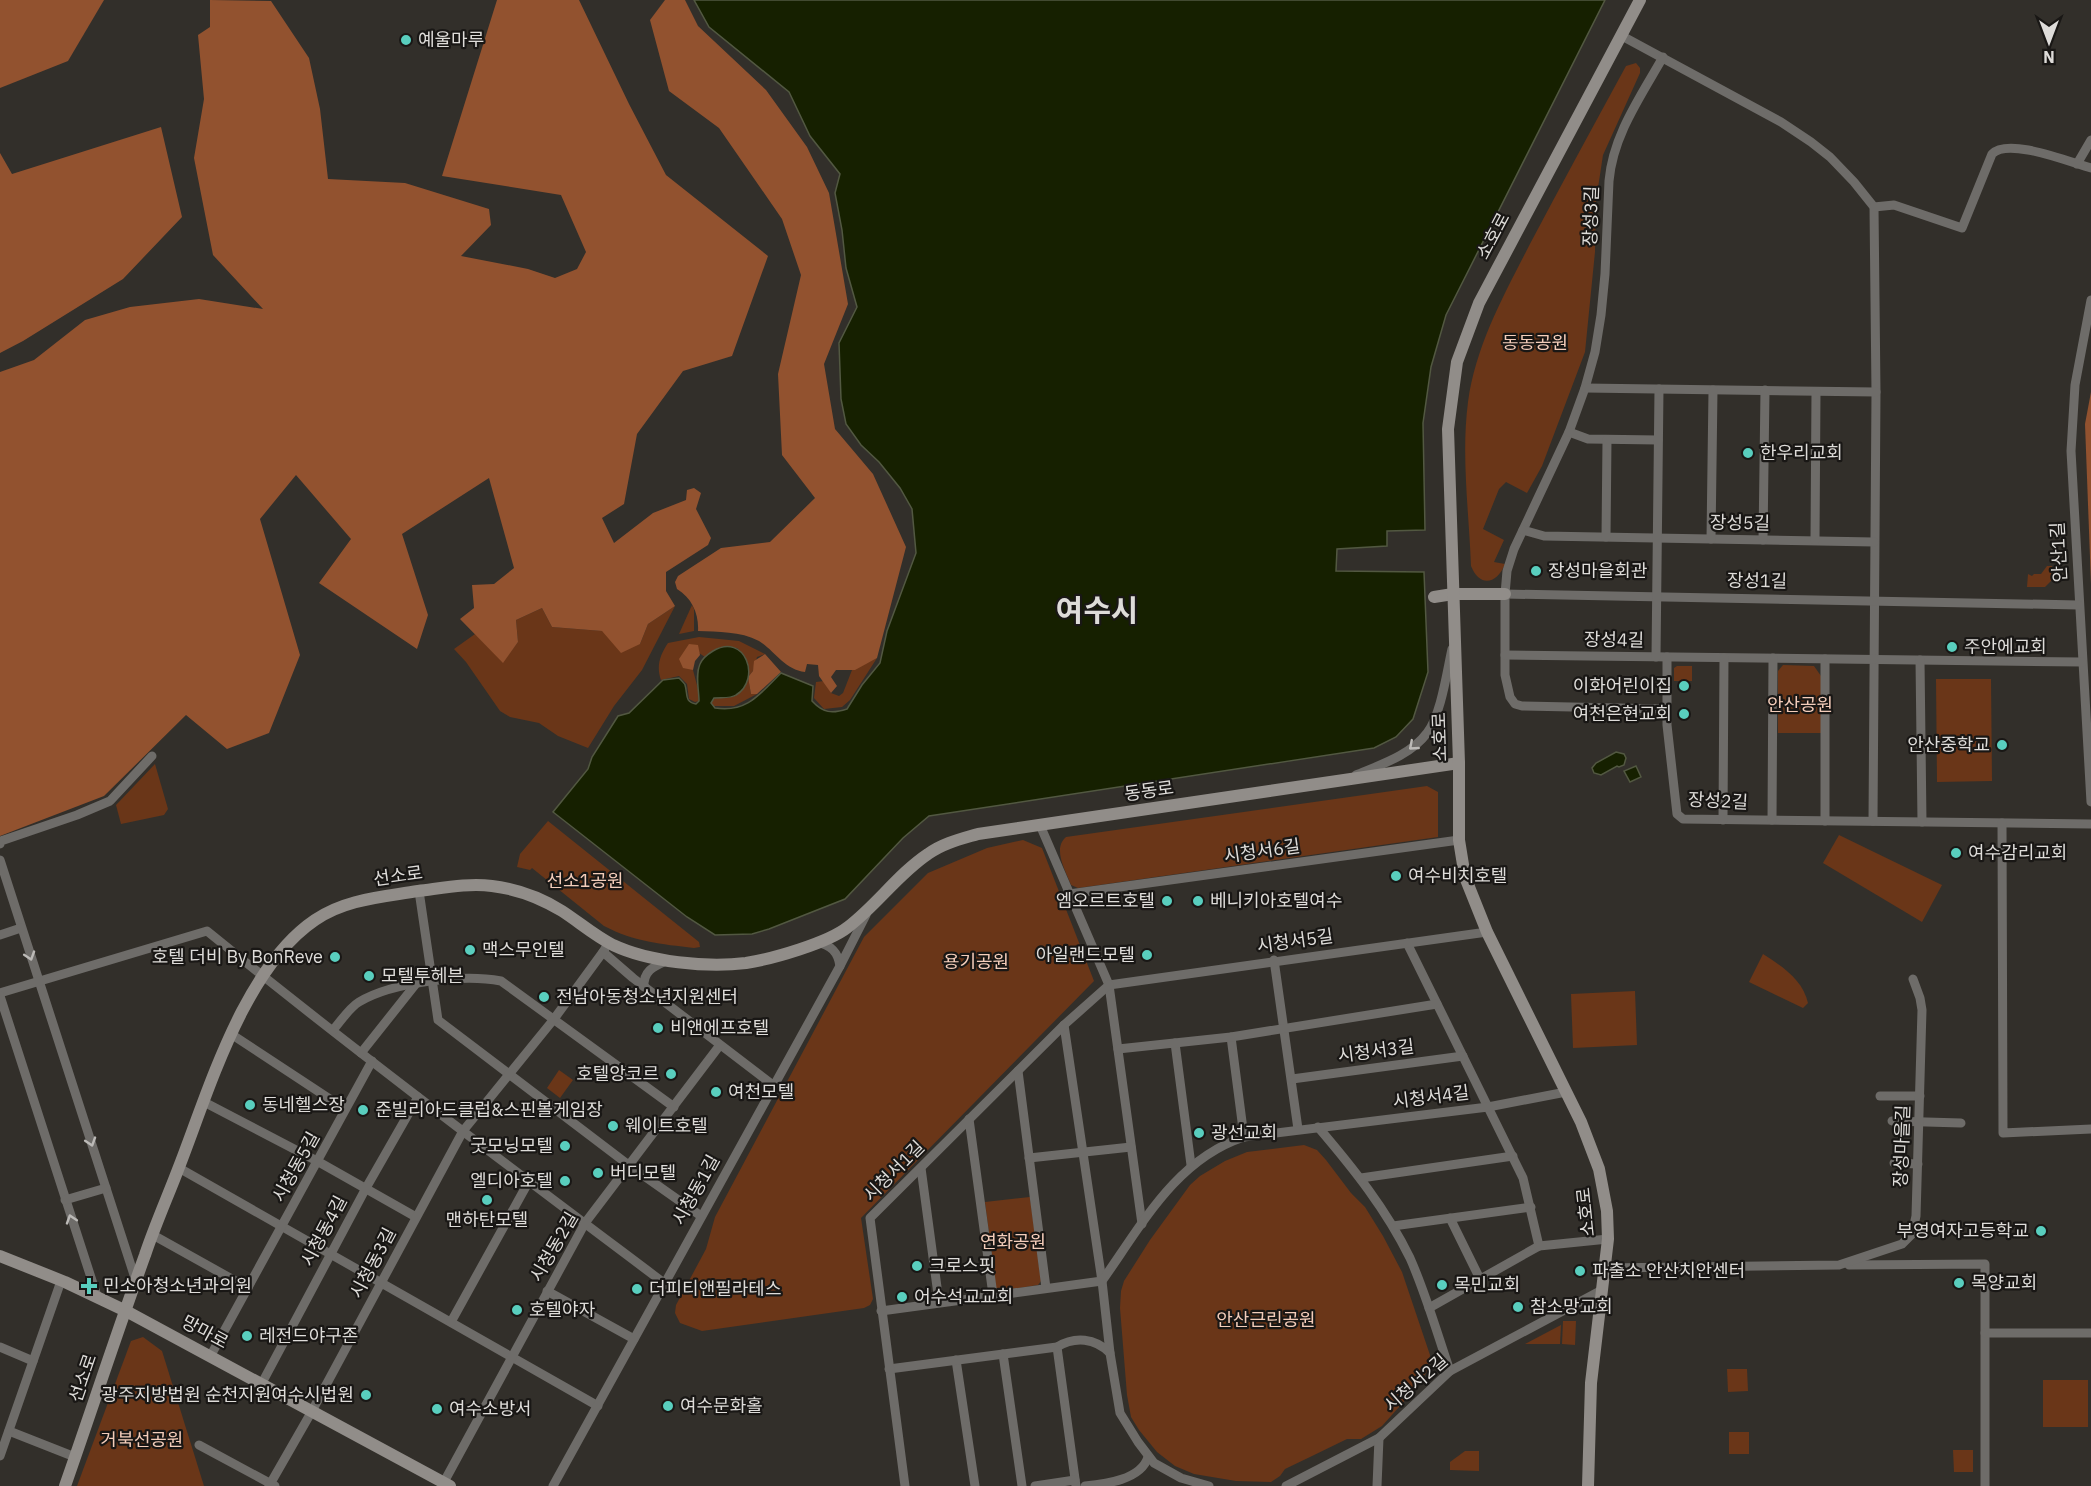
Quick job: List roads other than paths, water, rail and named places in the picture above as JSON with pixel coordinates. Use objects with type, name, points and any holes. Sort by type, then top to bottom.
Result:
[{"type":"street","name":"소호로","points":[[1588,1486],[1591,1383],[1608,1239],[1607,1211],[1592,1146],[1487,932],[1465,876],[1459,840],[1459,764],[1448,429],[1457,362],[1484,293],[1640,0]]},
{"type":"street","points":[[1622,36],[1664,57],[1811,141],[1854,182],[1874,207],[1876,392],[1873,821]]},
{"type":"street","name":"장성3길","points":[[1505,594],[1507,571],[1514,549],[1569,432],[1595,352],[1601,315],[1609,177],[1612,162],[1628,120],[1664,57]]},
{"type":"street","points":[[2077,164],[2091,140]]},
{"type":"street","points":[[1874,207],[1894,205],[1962,228],[1992,154],[1997,149],[2026,150],[2091,168]]},
{"type":"street","name":"안산1길","points":[[2091,300],[2075,385],[2071,451],[2091,802]]},
{"type":"street","points":[[1585,388],[1876,392]]},
{"type":"street","points":[[1656,657],[1659,389]]},
{"type":"street","points":[[1710,539],[1713,390]]},
{"type":"street","points":[[1763,540],[1765,390]]},
{"type":"street","points":[[1815,540],[1816,392]]},
{"type":"street","points":[[1569,432],[1588,439],[1658,440]]},
{"type":"street","points":[[1606,537],[1607,440]]},
{"type":"street","name":"장성5길","points":[[1523,530],[1544,536],[1874,542]]},
{"type":"street","name":"장성1길","points":[[1434,597],[1454,594],[1505,594],[2078,605]]},
{"type":"street","points":[[1505,594],[1506,686],[1515,704],[1667,710],[1667,657]]},
{"type":"street","points":[[1343,780],[1407,752],[1427,733],[1438,708],[1455,634]]},
{"type":"street","name":"장성4길","points":[[1505,655],[2082,662]]},
{"type":"street","points":[[1723,820],[1724,658]]},
{"type":"street","points":[[1772,820],[1773,658]]},
{"type":"street","points":[[1825,659],[1825,821]]},
{"type":"street","points":[[1920,660],[1922,822]]},
{"type":"street","name":"장성2길","points":[[1667,710],[1677,814],[1683,819],[2091,824]]},
{"type":"street","points":[[0,844],[1,841],[110,801],[152,756]]},
{"type":"street","name":"동동로","points":[[868,910],[912,866],[930,852],[989,832],[1459,764]]},
{"type":"street","points":[[2002,823],[2003,1133],[2091,1129]]},
{"type":"street","points":[[1040,825],[1109,985],[1142,1224]]},
{"type":"street","name":"시청서6길","points":[[1069,894],[1459,840]]},
{"type":"street","points":[[0,861],[136,1281]]},
{"type":"street","name":"선소로","points":[[65,1486],[136,1281],[231,1035],[261,976],[280,952],[314,920],[340,907],[366,899],[476,885],[514,891],[538,898],[561,910],[606,947],[700,964],[746,963],[781,955],[845,930],[868,910]]},
{"type":"street","points":[[419,891],[438,1020],[509,1076],[701,1216]]},
{"type":"street","name":"시청동1길","points":[[553,1486],[840,966],[868,910]]},
{"type":"street","points":[[0,935],[21,928]]},
{"type":"street","points":[[97,1296],[0,994],[38,980],[207,931],[261,976],[418,1097],[664,1283]]},
{"type":"street","name":"시청서5길","points":[[1109,985],[1274,960],[1487,932]]},
{"type":"street","points":[[818,942],[832,947],[840,966]]},
{"type":"street","points":[[1407,943],[1523,1178],[1539,1246]]},
{"type":"street","points":[[606,947],[644,987],[773,1085]]},
{"type":"street","name":"시청동3길","points":[[272,1485],[463,1131],[554,1019],[606,947]]},
{"type":"street","points":[[644,987],[644,977],[647,972],[654,966],[669,960]]},
{"type":"street","points":[[1274,960],[1298,1129]]},
{"type":"street","points":[[333,1030],[356,1004],[372,995],[415,985],[471,977],[501,981],[674,1107]]},
{"type":"street","name":"장성마을길","points":[[1839,1265],[1896,1247],[1912,1234],[1915,1222],[1918,1164],[1922,1010],[1913,979]]},
{"type":"street","points":[[361,1053],[415,985]]},
{"type":"street","name":"시청서1길","points":[[905,1486],[870,1218],[1064,1025],[1109,985]]},
{"type":"street","name":"시청서3길","points":[[1285,1028],[1437,1004]]},
{"type":"street","points":[[1064,1025],[1120,1413],[1148,1457],[1171,1474],[1209,1486]]},
{"type":"street","points":[[1118,1049],[1231,1037],[1285,1028]]},
{"type":"street","points":[[231,1035],[345,1110]]},
{"type":"street","points":[[1231,1037],[1244,1137]]},
{"type":"street","points":[[1174,1043],[1191,1165]]},
{"type":"street","name":"시청동2길","points":[[447,1484],[511,1356],[585,1223],[720,1045]]},
{"type":"street","name":"시청서3길","points":[[1292,1078],[1463,1056]]},
{"type":"street","name":"시청동5길","points":[[211,1355],[372,1061]]},
{"type":"street","points":[[1018,1071],[1046,1288]]},
{"type":"street","name":"시청서4길","points":[[1102,1281],[1177,1179],[1206,1154],[1244,1137],[1488,1107],[1566,1092]]},
{"type":"street","points":[[1880,1096],[1920,1096]]},
{"type":"street","name":"시청동4길","points":[[262,1383],[366,1188],[418,1097]]},
{"type":"street","points":[[204,1102],[317,1161],[416,1217]]},
{"type":"street","points":[[969,1119],[993,1295]]},
{"type":"street","points":[[1892,1121],[1961,1123]]},
{"type":"street","points":[[1318,1127],[1361,1178],[1393,1226],[1415,1270],[1450,1371]]},
{"type":"street","points":[[1029,1158],[1131,1147]]},
{"type":"street","points":[[1361,1178],[1513,1156]]},
{"type":"street","points":[[1894,1163],[1918,1164]]},
{"type":"street","points":[[179,1168],[598,1406]]},
{"type":"street","points":[[921,1168],[939,1302]]},
{"type":"street","points":[[451,1322],[529,1181]]},
{"type":"street","points":[[65,1200],[106,1188]]},
{"type":"street","points":[[1393,1226],[1531,1207]]},
{"type":"street","points":[[1450,1218],[1480,1279]]},
{"type":"street","points":[[153,1235],[248,1288]]},
{"type":"street","points":[[1429,1308],[1539,1246],[1608,1239]]},
{"type":"street","name":"망마로","points":[[0,1256],[97,1296],[211,1355],[447,1484]]},
{"type":"street","name":"장성마을길","points":[[1604,1268],[1984,1264],[1984,1333]]},
{"type":"street","points":[[0,1456],[63,1281]]},
{"type":"street","points":[[881,1311],[1102,1281]]},
{"type":"street","name":"시청서2길","points":[[1286,1486],[1379,1438],[1450,1371],[1602,1290]]},
{"type":"street","points":[[547,1291],[634,1339]]},
{"type":"street","points":[[1984,1486],[1984,1333],[2091,1333]]},
{"type":"street","points":[[889,1370],[1057,1347],[1068,1342],[1091,1341],[1098,1343],[1110,1353]]},
{"type":"street","points":[[0,1347],[33,1360]]},
{"type":"street","points":[[1035,1486],[1076,1483],[1057,1347]]},
{"type":"street","points":[[1003,1354],[1022,1486]]},
{"type":"street","points":[[956,1360],[975,1486]]},
{"type":"street","points":[[9,1431],[75,1457]]},
{"type":"street","points":[[1377,1486],[1379,1438]]},
{"type":"street","points":[[199,1445],[272,1485]]},
{"type":"street","points":[[1085,1486],[1113,1481],[1132,1474],[1145,1466],[1148,1457]]},
{"type":"place","name":"예울마루","points":[[406,40]]},
{"type":"place","name":"한우리교회","points":[[1748,453]]},
{"type":"place","name":"장성마을회관","points":[[1536,571]]},
{"type":"place","name":"주안에교회","points":[[1952,647]]},
{"type":"place","name":"이화어린이집","points":[[1684,686]]},
{"type":"place","name":"여천은현교회","points":[[1684,714]]},
{"type":"place","name":"안산중학교","points":[[2002,745]]},
{"type":"place","name":"여수감리교회","points":[[1956,853]]},
{"type":"place","name":"여수비치호텔","points":[[1396,876]]},
{"type":"place","name":"엠오르트호텔","points":[[1167,901]]},
{"type":"place","name":"베니키아호텔여수","points":[[1198,901]]},
{"type":"place","name":"맥스무인텔","points":[[470,950]]},
{"type":"place","name":"아일랜드모텔","points":[[1147,955]]},
{"type":"place","name":"호텔 더비 By BonReve","points":[[335,957]]},
{"type":"place","name":"모텔투헤븐","points":[[369,976]]},
{"type":"place","name":"전남아동청소년지원센터","points":[[544,997]]},
{"type":"place","name":"비앤에프호텔","points":[[658,1028]]},
{"type":"place","name":"호텔앙코르","points":[[671,1074]]},
{"type":"place","name":"여천모텔","points":[[716,1092]]},
{"type":"place","name":"동네헬스장","points":[[250,1105]]},
{"type":"place","name":"준빌리아드클럽&스핀볼게임장","points":[[363,1110]]},
{"type":"place","name":"웨이트호텔","points":[[613,1126]]},
{"type":"place","name":"광선교회","points":[[1199,1133]]},
{"type":"place","name":"굿모닝모텔","points":[[565,1146]]},
{"type":"place","name":"버디모텔","points":[[598,1173]]},
{"type":"place","name":"엘디아호텔","points":[[565,1181]]},
{"type":"place","name":"맨하탄모텔","points":[[487,1200]]},
{"type":"place","name":"부영여자고등학교","points":[[2041,1231]]},
{"type":"place","name":"크로스핏","points":[[917,1266]]},
{"type":"place","name":"파출소 안산치안센터","points":[[1580,1271]]},
{"type":"place","name":"목양교회","points":[[1959,1283]]},
{"type":"place","name":"목민교회","points":[[1442,1285]]},
{"type":"place","name":"민소아청소년과의원","points":[[89,1286]]},
{"type":"place","name":"더피티앤필라테스","points":[[637,1289]]},
{"type":"place","name":"어수석교교회","points":[[902,1297]]},
{"type":"place","name":"참소망교회","points":[[1518,1307]]},
{"type":"place","name":"호텔야자","points":[[517,1310]]},
{"type":"place","name":"레전드야구존","points":[[247,1336]]},
{"type":"place","name":"광주지방법원 순천지원여수시법원","points":[[366,1395]]},
{"type":"place","name":"여수문화홀","points":[[668,1406]]},
{"type":"place","name":"여수소방서","points":[[437,1409]]},
{"type":"district","name":"여수시","points":[[1097,611]]},
{"type":"park label","name":"동동공원","points":[[1535,343]]},
{"type":"park label","name":"안산공원","points":[[1800,705]]},
{"type":"park label","name":"선소1공원","points":[[585,881]]},
{"type":"park label","name":"용기공원","points":[[976,962]]},
{"type":"park label","name":"연화공원","points":[[1013,1242]]},
{"type":"park label","name":"안산근린공원","points":[[1266,1320]]},
{"type":"park label","name":"거북선공원","points":[[142,1440]]}]
